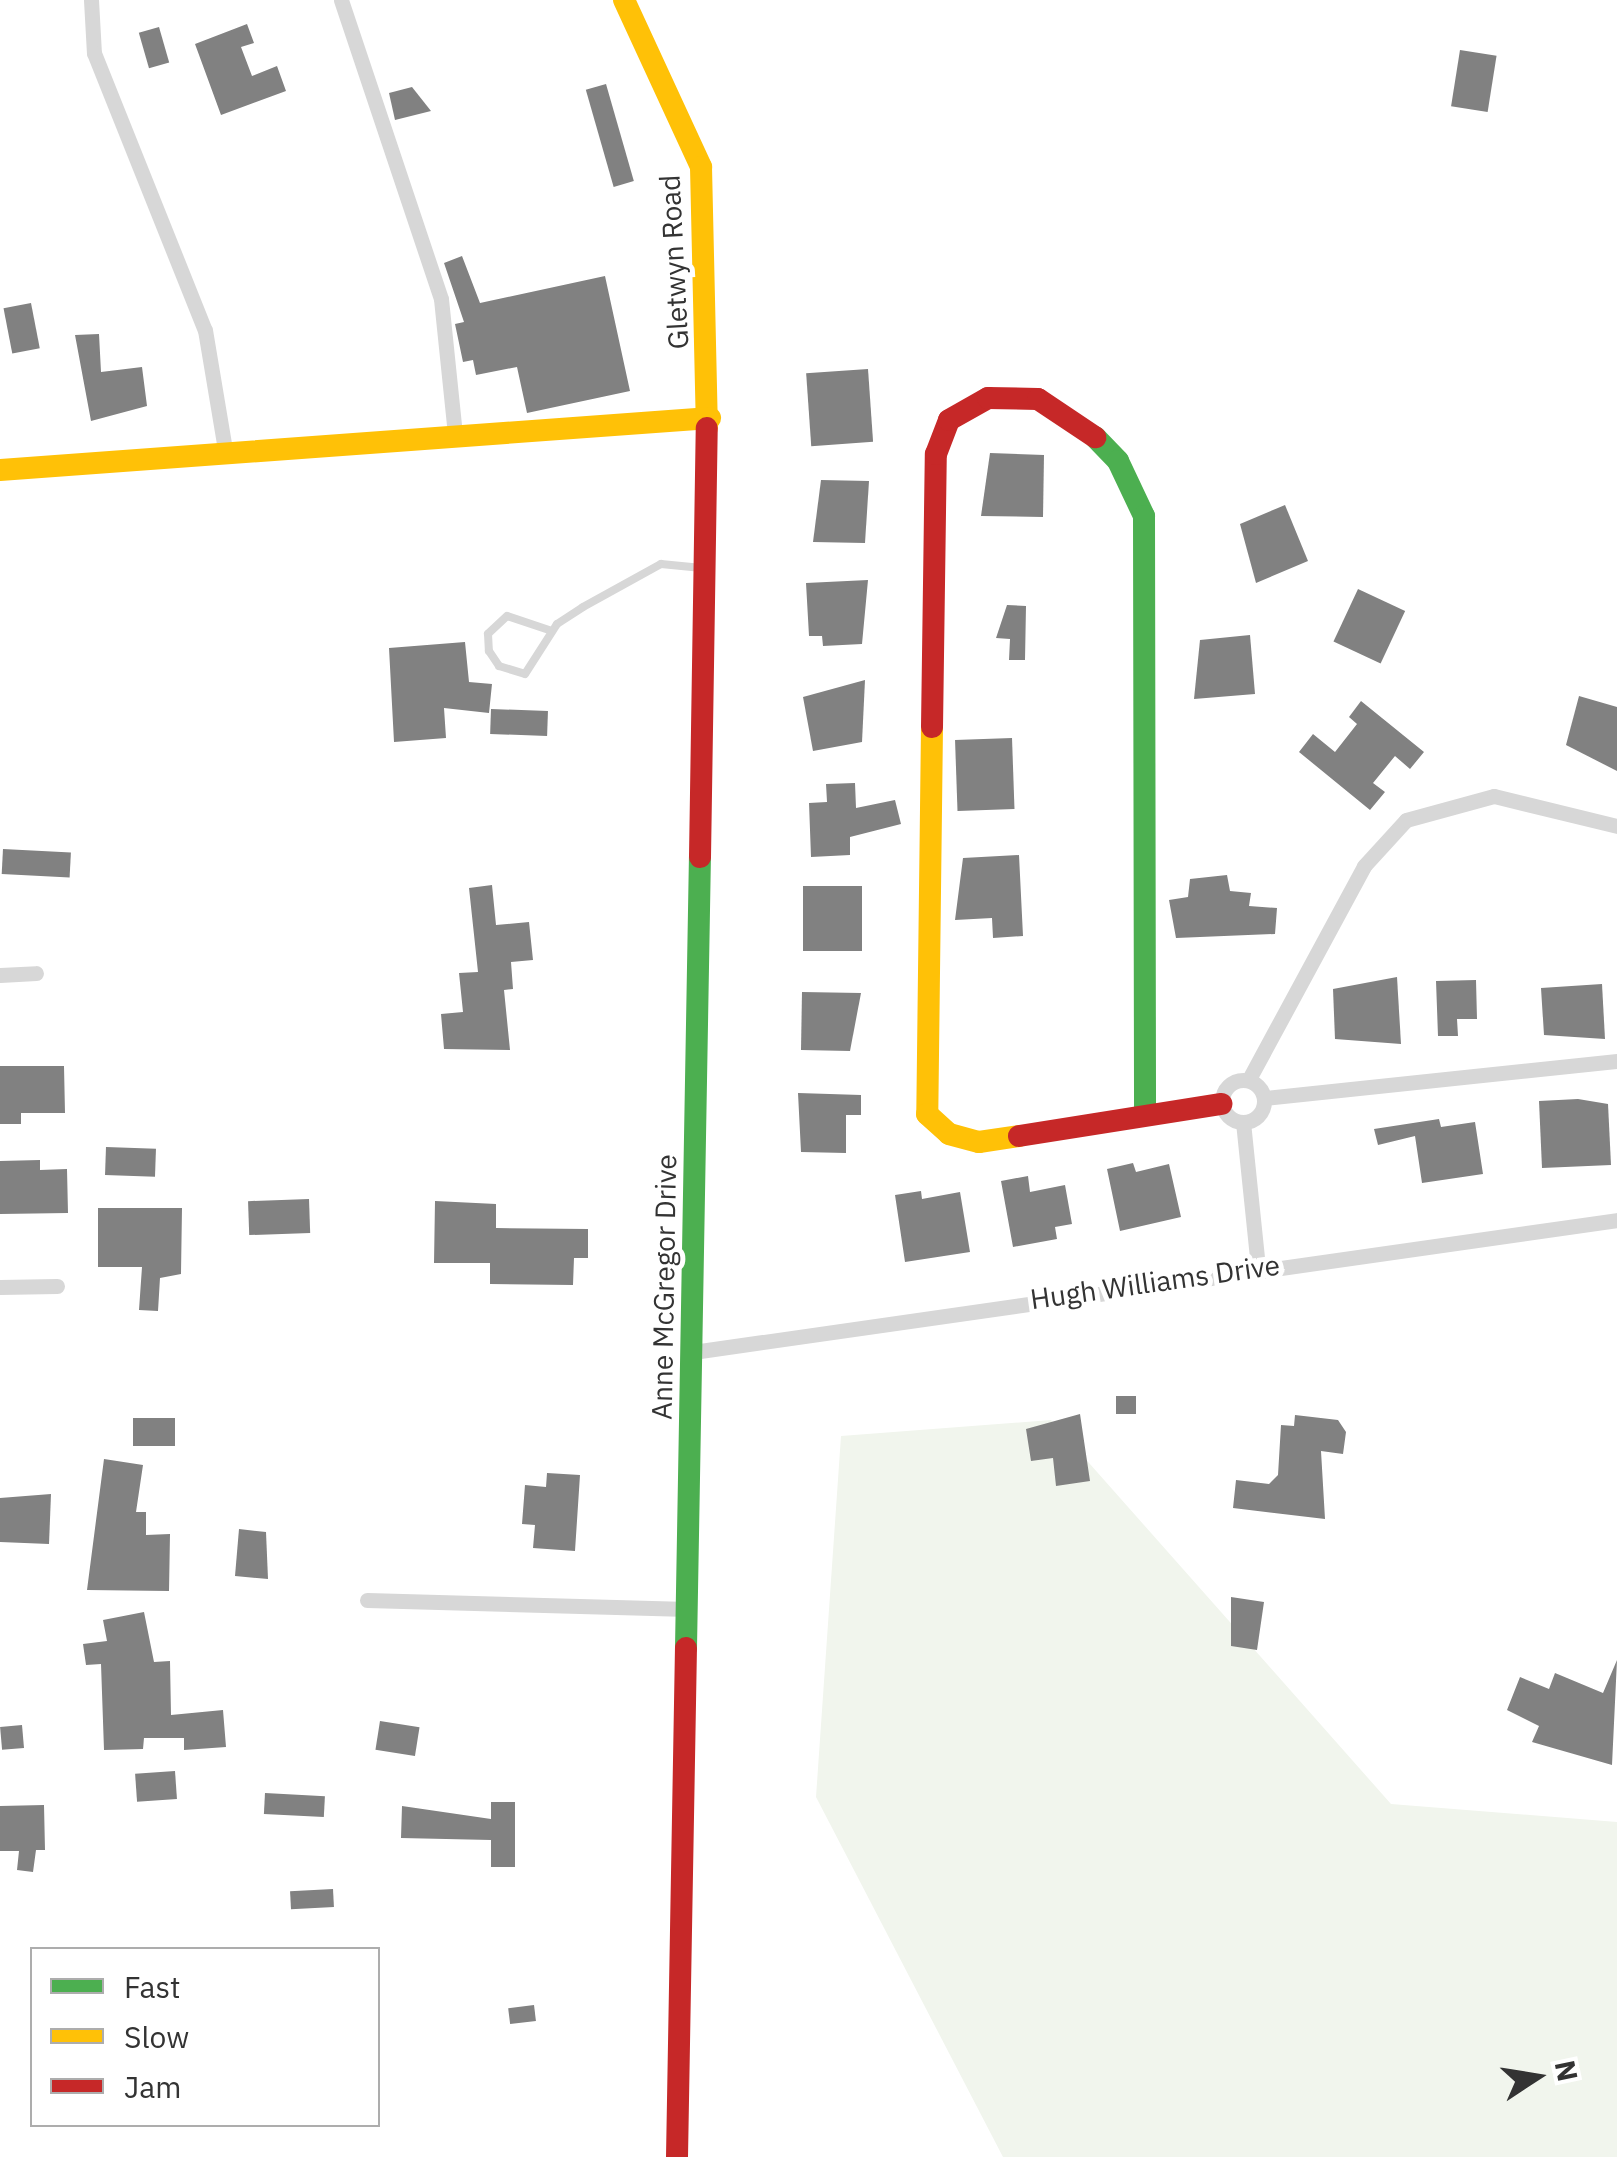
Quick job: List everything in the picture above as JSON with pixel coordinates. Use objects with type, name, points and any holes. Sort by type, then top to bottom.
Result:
[{"type":"street","points":[[91,0],[94,53],[205,330],[225,450]]},
{"type":"street","points":[[342,0],[441,299],[456,435]]},
{"type":"street","name":"Gletwyn Road","points":[[624,0],[701,168],[710,418]]},
{"type":"street","points":[[1145,1111],[1144,516],[1118,461],[1072,414],[1038,399],[988,398],[948,420],[936,454],[927,1114],[948,1134],[979,1142],[1145,1111],[1221,1104],[1243,1122],[1258,1268]]},
{"type":"street","points":[[0,470],[225,450],[710,418]]},
{"type":"street","name":"Anne McGregor Drive","points":[[678,2157],[710,418]]},
{"type":"street","points":[[1221,1104],[1226,1087],[1249,1079],[1364,866],[1406,820],[1494,796],[1617,826]]},
{"type":"street","points":[[0,975],[36,973]]},
{"type":"street","points":[[1243,1122],[1264,1098],[1617,1061]]},
{"type":"street","points":[[1249,1079],[1264,1098]]},
{"type":"street","name":"Hugh Williams Drive","points":[[693,1352],[1258,1268],[1617,1220]]},
{"type":"street","points":[[0,1287],[57,1286]]},
{"type":"street","points":[[367,1600],[688,1609]]},
{"type":"lane","points":[[552,631],[507,616],[488,634],[489,651],[499,666],[525,674],[552,631],[661,564],[706,568]]},
{"type":"shaded area","points":[[1051,1420],[1391,1804],[1617,1822],[1617,2157],[1003,2157],[816,1797],[841,1436]]},
{"type":"building","points":[[247,24],[254,43],[241,47],[252,76],[277,66],[286,91],[221,115],[195,44]]},
{"type":"building","points":[[159,27],[169,63],[149,68],[139,33]]},
{"type":"building","points":[[1460,50],[1497,56],[1488,112],[1451,106]]},
{"type":"building","points":[[606,84],[634,181],[614,187],[586,90]]},
{"type":"building","points":[[412,87],[431,111],[395,120],[389,93]]},
{"type":"building","points":[[462,256],[480,303],[605,276],[630,391],[527,413],[517,367],[476,375],[473,360],[463,362],[455,324],[464,322],[444,263]]},
{"type":"building","points":[[31,303],[40,348],[12,353],[4,308]]},
{"type":"building","points":[[99,334],[101,372],[142,367],[147,406],[91,421],[75,335]]},
{"type":"building","points":[[868,369],[873,442],[811,446],[806,373]]},
{"type":"building","points":[[990,453],[1044,455],[1043,517],[981,516]]},
{"type":"building","points":[[821,480],[869,481],[865,543],[813,542]]},
{"type":"building","points":[[1285,505],[1308,561],[1256,583],[1240,524]]},
{"type":"building","points":[[868,580],[862,644],[823,646],[822,636],[809,636],[806,583]]},
{"type":"building","points":[[1358,589],[1405,611],[1381,664],[1333,642]]},
{"type":"building","points":[[1007,605],[1026,606],[1025,660],[1009,660],[1010,639],[996,638]]},
{"type":"building","points":[[1250,635],[1255,694],[1194,699],[1200,640]]},
{"type":"building","points":[[465,642],[469,682],[492,684],[489,713],[444,708],[446,738],[394,742],[389,648]]},
{"type":"building","points":[[865,680],[862,742],[813,751],[803,697]]},
{"type":"building","points":[[1579,696],[1617,707],[1617,771],[1566,745]]},
{"type":"building","points":[[1361,701],[1424,752],[1410,769],[1395,756],[1373,783],[1385,792],[1370,810],[1299,752],[1313,734],[1335,752],[1357,724],[1349,717]]},
{"type":"building","points":[[491,709],[548,711],[547,736],[490,734]]},
{"type":"building","points":[[1012,738],[1014,809],[958,811],[955,740]]},
{"type":"building","points":[[855,783],[856,808],[895,800],[901,824],[850,837],[850,855],[811,857],[809,803],[827,802],[826,784]]},
{"type":"building","points":[[3,849],[71,853],[70,878],[2,874]]},
{"type":"building","points":[[1019,855],[1023,936],[993,938],[992,918],[955,920],[963,858]]},
{"type":"building","points":[[1227,875],[1230,891],[1251,893],[1249,906],[1277,908],[1275,934],[1176,938],[1169,900],[1188,897],[1190,879]]},
{"type":"building","points":[[492,885],[496,925],[529,922],[533,960],[511,962],[513,989],[504,990],[510,1050],[444,1049],[441,1014],[463,1012],[459,973],[478,972],[469,888]]},
{"type":"building","points":[[803,886],[862,886],[862,951],[803,951]]},
{"type":"building","points":[[1397,977],[1401,1044],[1335,1039],[1333,989]]},
{"type":"building","points":[[1476,980],[1477,1019],[1457,1019],[1458,1036],[1438,1036],[1436,981]]},
{"type":"building","points":[[1602,984],[1605,1039],[1544,1035],[1541,988]]},
{"type":"building","points":[[802,992],[861,993],[850,1051],[801,1050]]},
{"type":"building","points":[[0,1066],[64,1066],[65,1113],[21,1113],[21,1124],[0,1124]]},
{"type":"building","points":[[798,1093],[861,1095],[861,1115],[846,1115],[846,1153],[801,1152]]},
{"type":"building","points":[[1578,1099],[1608,1104],[1611,1165],[1542,1168],[1539,1101]]},
{"type":"building","points":[[1439,1119],[1441,1127],[1475,1122],[1483,1174],[1422,1183],[1415,1136],[1378,1145],[1374,1129]]},
{"type":"building","points":[[106,1147],[156,1149],[155,1177],[105,1175]]},
{"type":"building","points":[[40,1160],[40,1170],[67,1169],[68,1213],[0,1214],[0,1161]]},
{"type":"building","points":[[1133,1163],[1136,1172],[1169,1164],[1181,1217],[1120,1231],[1107,1169]]},
{"type":"building","points":[[1028,1176],[1030,1192],[1065,1185],[1072,1224],[1055,1227],[1057,1239],[1013,1247],[1001,1181]]},
{"type":"building","points":[[921,1191],[922,1199],[960,1192],[970,1252],[905,1262],[895,1195]]},
{"type":"building","points":[[309,1199],[310,1233],[249,1235],[248,1201]]},
{"type":"building","points":[[435,1201],[496,1204],[496,1228],[588,1229],[588,1258],[574,1258],[573,1285],[490,1284],[490,1263],[434,1263]]},
{"type":"building","points":[[98,1208],[182,1208],[181,1274],[160,1278],[158,1311],[139,1310],[142,1267],[98,1267]]},
{"type":"building","points":[[1116,1396],[1136,1396],[1136,1414],[1116,1414]]},
{"type":"building","points":[[1080,1414],[1090,1481],[1056,1486],[1053,1458],[1031,1461],[1026,1429]]},
{"type":"building","points":[[1295,1415],[1338,1420],[1346,1432],[1343,1454],[1321,1451],[1325,1519],[1233,1508],[1236,1480],[1269,1484],[1278,1475],[1281,1425],[1294,1426]]},
{"type":"building","points":[[133,1418],[175,1418],[175,1446],[133,1446]]},
{"type":"building","points":[[104,1459],[143,1465],[136,1512],[146,1512],[146,1535],[170,1534],[169,1591],[87,1590]]},
{"type":"building","points":[[547,1473],[580,1475],[575,1551],[533,1548],[535,1525],[522,1524],[525,1485],[546,1487]]},
{"type":"building","points":[[51,1494],[49,1544],[0,1542],[0,1498]]},
{"type":"building","points":[[239,1529],[266,1532],[268,1579],[235,1576]]},
{"type":"building","points":[[1231,1597],[1264,1602],[1257,1650],[1231,1646]]},
{"type":"building","points":[[144,1612],[154,1662],[170,1661],[171,1715],[223,1710],[226,1747],[184,1750],[184,1738],[144,1738],[143,1749],[104,1750],[101,1664],[86,1665],[83,1644],[107,1641],[103,1620]]},
{"type":"building","points":[[1617,1660],[1612,1765],[1532,1742],[1539,1726],[1507,1710],[1520,1677],[1549,1689],[1555,1673],[1603,1693]]},
{"type":"building","points":[[380,1721],[420,1727],[415,1756],[375,1750]]},
{"type":"building","points":[[22,1725],[24,1748],[2,1750],[0,1727]]},
{"type":"building","points":[[175,1771],[177,1799],[137,1802],[135,1774]]},
{"type":"building","points":[[265,1793],[325,1796],[324,1817],[264,1814]]},
{"type":"building","points":[[491,1802],[515,1802],[515,1867],[491,1867],[491,1840],[401,1838],[402,1806],[491,1819]]},
{"type":"building","points":[[44,1805],[45,1850],[36,1850],[33,1872],[17,1870],[19,1851],[0,1851],[0,1806]]},
{"type":"building","points":[[333,1889],[334,1907],[291,1909],[290,1891]]},
{"type":"building","points":[[534,2005],[536,2021],[510,2024],[508,2008]]},
{"type":"traffic: fast","points":[[1095,437],[1118,461],[1144,516],[1145,1111]]},
{"type":"traffic: fast","points":[[686,1648],[700,857]]},
{"type":"traffic: slow","points":[[624,0],[701,167],[707,428]]},
{"type":"traffic: slow","points":[[0,470],[710,418]]},
{"type":"traffic: slow","points":[[932,727],[927,1114],[949,1134],[979,1142],[1019,1136]]},
{"type":"traffic: jam","points":[[932,727],[936,454],[949,420],[988,398],[1038,399],[1095,437]]},
{"type":"traffic: jam","points":[[700,857],[707,428]]},
{"type":"traffic: jam","points":[[1019,1136],[1221,1104]]},
{"type":"traffic: jam","points":[[677,2157],[686,1648]]}]
